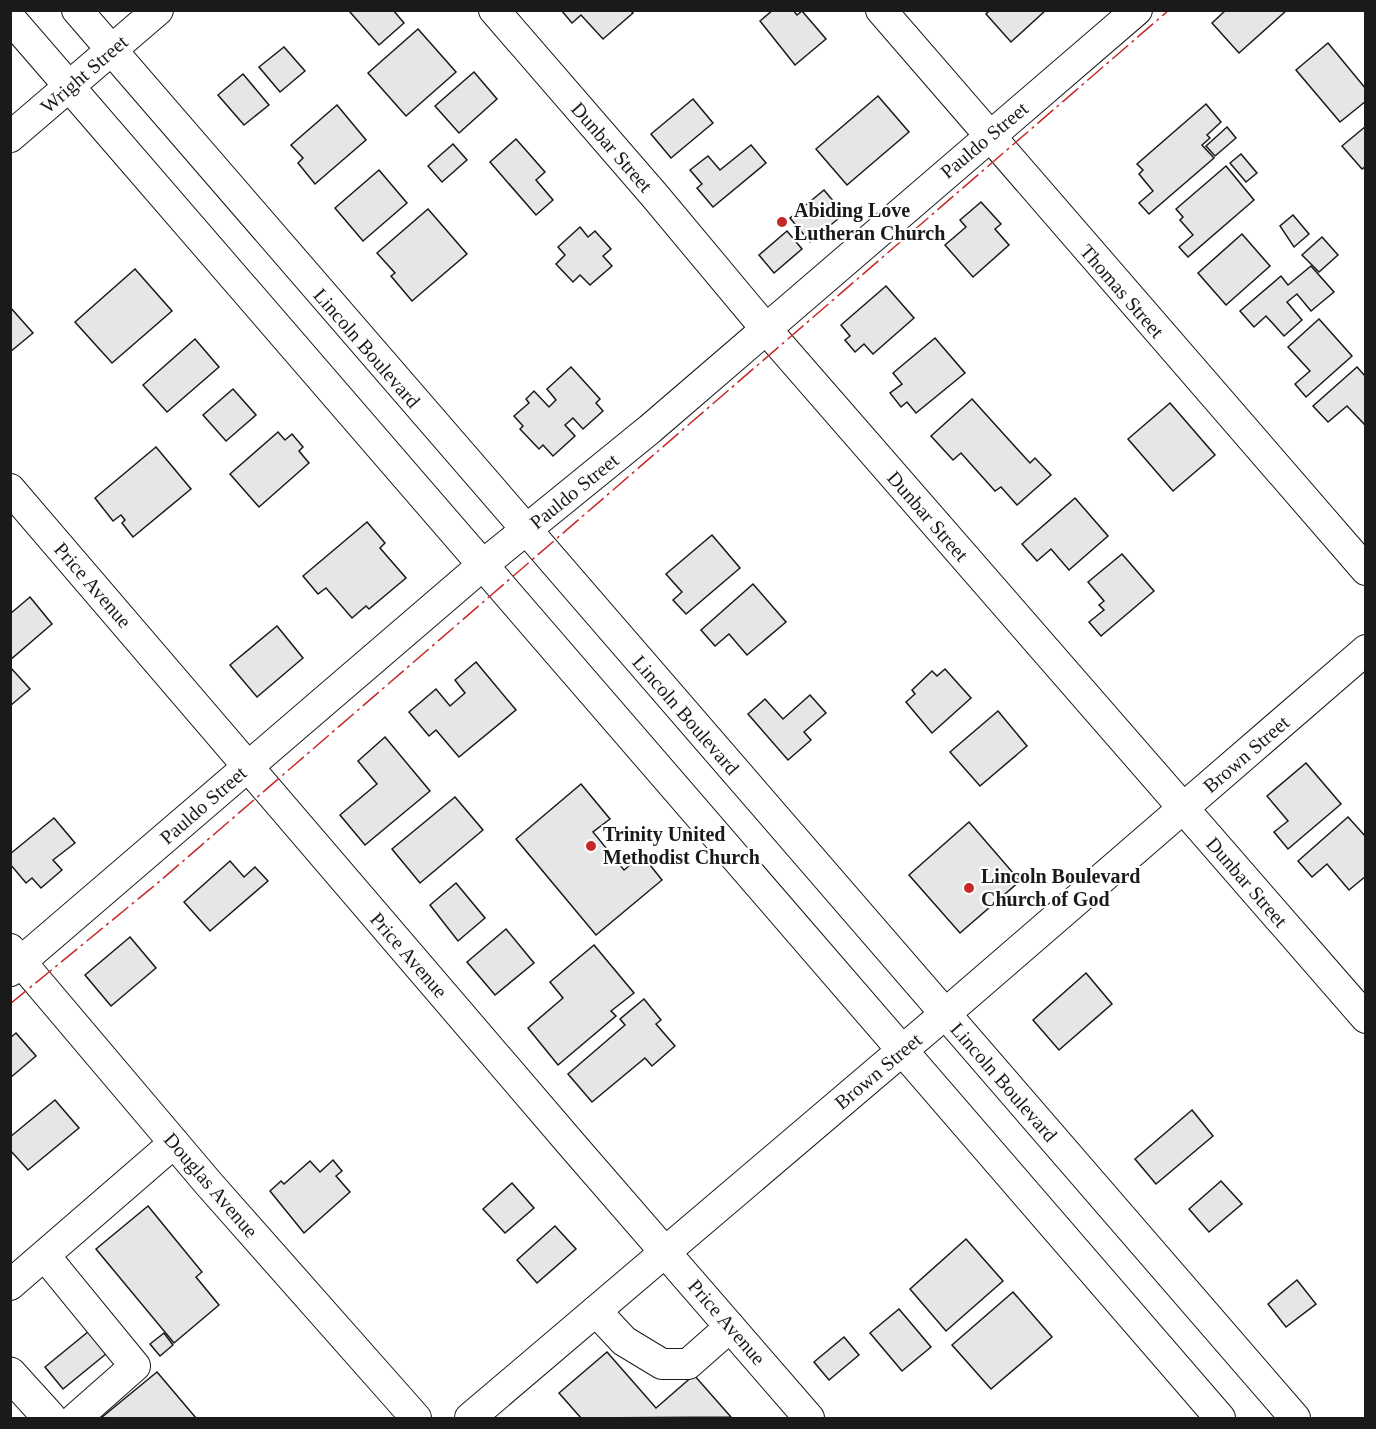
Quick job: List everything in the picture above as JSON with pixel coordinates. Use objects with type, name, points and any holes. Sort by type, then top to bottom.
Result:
[{"type":"main road","points":[[14,1384],[50,1419]]},
{"type":"street","name":"Lincoln Boulevard","points":[[77,10],[1295,1419]]},
{"type":"street","name":"Wright Street","points":[[10,137],[158,10]]},
{"type":"street","name":"Dunbar Street","points":[[494,10],[655,196],[765,329],[1365,1018]]},
{"type":"street","name":"Thomas Street","points":[[880,10],[1365,570]]},
{"type":"street","name":"Pauldo Street","points":[[14,961],[249,765],[484,564],[650,429],[1137,10]]},
{"type":"street","points":[[10,18],[484,564],[1220,1419]]},
{"type":"street","name":"Price Avenue","points":[[10,489],[249,765],[534,1101],[810,1419]]},
{"type":"street","name":"Brown Street","points":[[470,1419],[945,1014],[1365,650]]},
{"type":"street","name":"Douglas Avenue","points":[[14,961],[416,1419]]},
{"type":"street","points":[[13,1278],[45,1256],[174,1143]]},
{"type":"street","points":[[45,1256],[135,1366],[76,1419]]},
{"type":"street","points":[[596,1311],[624,1341],[662,1364],[688,1364],[730,1327]]},
{"type":"building","points":[[352,10],[393,10],[404,23],[379,45],[350,12]]},
{"type":"building","points":[[561,10],[630,10],[633,13],[603,39],[581,15],[572,23]]},
{"type":"building","points":[[773,10],[793,10],[797,15],[802,11],[826,39],[795,65],[760,21]]},
{"type":"building","points":[[990,10],[1046,10],[1011,42],[986,14]]},
{"type":"building","points":[[1226,10],[1287,10],[1239,53],[1212,23]]},
{"type":"building","points":[[418,29],[456,72],[406,116],[368,73]]},
{"type":"building","points":[[1328,43],[1366,89],[1366,101],[1340,122],[1296,70]]},
{"type":"building","points":[[284,47],[305,71],[280,92],[259,67]]},
{"type":"building","points":[[474,72],[497,99],[459,133],[435,106]]},
{"type":"building","points":[[243,74],[269,105],[244,125],[218,95]]},
{"type":"building","points":[[878,96],[909,132],[847,185],[816,149]]},
{"type":"building","points":[[693,99],[713,123],[671,158],[651,134]]},
{"type":"building","points":[[1206,104],[1221,122],[1207,135],[1210,138],[1202,145],[1214,158],[1149,214],[1139,203],[1153,191],[1139,174],[1143,170],[1137,164]]},
{"type":"building","points":[[337,105],[366,140],[315,184],[298,163],[303,158],[291,145]]},
{"type":"building","points":[[1366,126],[1366,166],[1362,169],[1342,146]]},
{"type":"building","points":[[1227,127],[1236,138],[1215,156],[1206,146]]},
{"type":"building","points":[[516,139],[545,172],[536,180],[553,200],[536,215],[490,162]]},
{"type":"building","points":[[453,144],[467,160],[442,182],[428,166]]},
{"type":"building","points":[[751,145],[766,163],[713,207],[697,188],[702,184],[690,170],[708,156],[720,170]]},
{"type":"building","points":[[1241,154],[1257,173],[1246,182],[1230,163]]},
{"type":"building","points":[[1226,166],[1254,200],[1188,257],[1179,247],[1193,235],[1180,220],[1183,217],[1176,209]]},
{"type":"building","points":[[379,170],[407,203],[363,241],[335,208]]},
{"type":"building","points":[[824,190],[844,214],[810,242],[790,218]]},
{"type":"building","points":[[981,202],[1001,224],[995,229],[1009,245],[973,277],[945,245],[966,227],[960,220]]},
{"type":"building","points":[[428,209],[467,254],[412,301],[391,276],[395,273],[377,253]]},
{"type":"building","points":[[1293,215],[1309,234],[1294,247],[1280,226]]},
{"type":"building","points":[[580,227],[588,237],[595,231],[611,249],[603,256],[612,266],[590,285],[580,275],[573,282],[556,264],[565,255],[558,247]]},
{"type":"building","points":[[787,231],[802,249],[774,273],[759,255]]},
{"type":"building","points":[[1242,234],[1270,266],[1226,305],[1198,273]]},
{"type":"building","points":[[1322,237],[1338,255],[1319,272],[1302,255]]},
{"type":"building","points":[[1311,266],[1334,292],[1311,311],[1297,294],[1287,302],[1302,320],[1284,336],[1266,316],[1254,327],[1240,311],[1281,276],[1288,285]]},
{"type":"building","points":[[135,269],[172,311],[112,363],[75,322]]},
{"type":"building","points":[[886,286],[914,318],[873,354],[864,344],[855,352],[845,340],[850,336],[841,325]]},
{"type":"building","points":[[10,307],[33,333],[10,352]]},
{"type":"building","points":[[1319,319],[1352,356],[1306,397],[1295,384],[1310,371],[1288,347]]},
{"type":"building","points":[[935,338],[965,373],[916,413],[907,402],[901,407],[890,393],[902,384],[893,373]]},
{"type":"building","points":[[195,339],[219,367],[167,412],[143,385]]},
{"type":"building","points":[[571,367],[600,399],[596,403],[603,411],[583,429],[573,418],[565,425],[575,436],[553,456],[543,445],[539,449],[520,429],[523,426],[514,416],[529,403],[526,399],[534,391],[549,407],[556,400],[547,389]]},
{"type":"building","points":[[1357,367],[1366,377],[1366,426],[1347,406],[1328,422],[1313,406]]},
{"type":"building","points":[[233,389],[256,415],[226,441],[203,415]]},
{"type":"building","points":[[972,399],[1030,463],[1035,458],[1051,475],[1017,505],[1001,487],[995,491],[961,453],[953,460],[931,436]]},
{"type":"building","points":[[1170,403],[1215,455],[1173,491],[1128,439]]},
{"type":"building","points":[[278,432],[285,440],[292,434],[303,447],[299,451],[309,463],[259,507],[230,474]]},
{"type":"building","points":[[156,447],[191,489],[133,537],[122,523],[125,520],[121,515],[113,521],[95,498]]},
{"type":"building","points":[[1075,498],[1108,536],[1069,570],[1051,549],[1037,561],[1022,544]]},
{"type":"building","points":[[367,522],[385,543],[380,548],[406,578],[369,609],[366,606],[352,618],[326,588],[318,594],[303,576]]},
{"type":"building","points":[[712,535],[740,568],[686,614],[673,600],[682,592],[666,574]]},
{"type":"building","points":[[1122,554],[1154,591],[1101,636],[1089,622],[1104,610],[1099,605],[1104,601],[1088,582]]},
{"type":"building","points":[[753,584],[786,622],[747,655],[729,634],[715,646],[701,630]]},
{"type":"building","points":[[30,597],[52,624],[10,660],[10,614]]},
{"type":"building","points":[[277,626],[303,658],[257,697],[230,665]]},
{"type":"building","points":[[476,662],[516,710],[459,757],[436,730],[429,736],[409,712],[436,689],[450,706],[465,693],[455,680]]},
{"type":"building","points":[[10,667],[30,689],[10,706]]},
{"type":"building","points":[[945,669],[971,698],[932,733],[906,702],[915,694],[912,690],[932,671],[937,676]]},
{"type":"building","points":[[810,695],[826,713],[804,732],[811,740],[788,760],[748,714],[765,699],[783,719]]},
{"type":"building","points":[[998,711],[1027,746],[980,786],[950,752]]},
{"type":"building","points":[[385,737],[430,791],[365,845],[340,815],[377,784],[358,761]]},
{"type":"building","points":[[1306,763],[1341,804],[1288,849],[1274,832],[1288,821],[1267,796]]},
{"type":"building","points":[[581,784],[610,819],[593,832],[624,870],[642,855],[662,880],[596,935],[516,839]]},
{"type":"building","points":[[455,797],[483,830],[420,883],[392,849]]},
{"type":"building","points":[[1348,817],[1366,837],[1366,876],[1349,890],[1327,864],[1312,877],[1298,861]]},
{"type":"building","points":[[54,818],[75,843],[53,860],[62,870],[41,888],[32,878],[26,883],[10,864],[10,854]]},
{"type":"building","points":[[969,822],[1020,881],[960,933],[909,875]]},
{"type":"building","points":[[230,861],[244,877],[255,867],[268,881],[210,931],[184,902]]},
{"type":"building","points":[[456,883],[485,918],[458,941],[430,905]]},
{"type":"building","points":[[506,929],[534,963],[495,995],[467,962]]},
{"type":"building","points":[[130,937],[156,968],[111,1006],[85,975]]},
{"type":"building","points":[[594,945],[634,993],[611,1011],[616,1016],[558,1065],[528,1028],[563,998],[550,982]]},
{"type":"building","points":[[1086,973],[1112,1004],[1059,1050],[1033,1020]]},
{"type":"building","points":[[644,999],[661,1020],[656,1024],[675,1046],[652,1066],[645,1058],[592,1102],[568,1074],[625,1025],[620,1019]]},
{"type":"building","points":[[16,1033],[36,1056],[10,1078],[10,1038]]},
{"type":"building","points":[[55,1100],[79,1128],[28,1170],[10,1150],[10,1137]]},
{"type":"building","points":[[1192,1110],[1213,1136],[1156,1184],[1135,1159]]},
{"type":"building","points":[[333,1160],[342,1171],[336,1176],[350,1192],[304,1233],[270,1191],[281,1181],[284,1184],[310,1161],[320,1172]]},
{"type":"building","points":[[1221,1181],[1242,1204],[1209,1232],[1189,1209]]},
{"type":"building","points":[[512,1183],[534,1208],[505,1233],[483,1209]]},
{"type":"building","points":[[148,1206],[202,1272],[196,1277],[219,1305],[174,1343],[96,1249]]},
{"type":"building","points":[[555,1226],[576,1249],[537,1283],[517,1260]]},
{"type":"building","points":[[966,1239],[1003,1281],[946,1331],[910,1289]]},
{"type":"building","points":[[1297,1280],[1316,1304],[1286,1327],[1268,1304]]},
{"type":"building","points":[[1013,1292],[1052,1337],[991,1389],[952,1345]]},
{"type":"building","points":[[899,1309],[931,1347],[902,1371],[870,1333]]},
{"type":"building","points":[[94,1327],[112,1349],[63,1389],[45,1367]]},
{"type":"building","points":[[164,1333],[173,1345],[160,1356],[150,1344]]},
{"type":"building","points":[[844,1337],[859,1355],[829,1380],[814,1362]]},
{"type":"building","points":[[607,1352],[656,1408],[694,1375],[731,1417],[581,1418],[559,1393]]},
{"type":"building","points":[[157,1372],[196,1418],[101,1418]]},
{"type":"power","points":[[10,1004],[160,881],[1169,10]]},
{"type":"place","name":"Abiding Love Lutheran Church","points":[[782,222]]},
{"type":"place","name":"Trinity United Methodist Church","points":[[591,846]]},
{"type":"place","name":"Lincoln Boulevard Church of God","points":[[969,888]]}]
